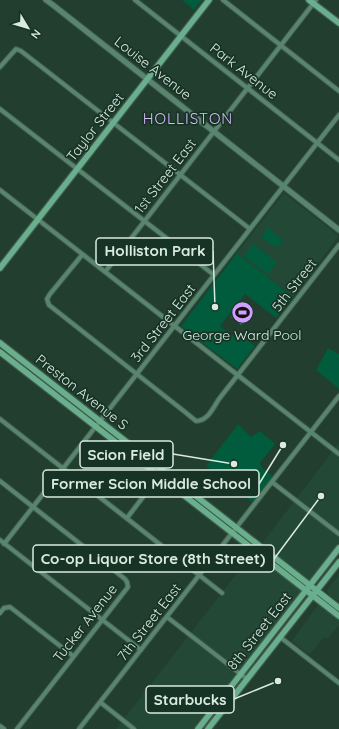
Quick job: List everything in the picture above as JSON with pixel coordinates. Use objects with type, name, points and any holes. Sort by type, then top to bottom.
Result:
[{"type":"main road","name":"Taylor Street","points":[[0,268],[209,0]]},
{"type":"main road","points":[[313,1],[339,24]]},
{"type":"main road","name":"Preston Avenue S","points":[[0,343],[339,608]]},
{"type":"main road","name":"Preston Avenue S","points":[[0,352],[339,616]]},
{"type":"main road","name":"8th Street East","points":[[198,729],[339,548]]},
{"type":"main road","name":"8th Street East","points":[[208,729],[339,562]]},
{"type":"street","name":"Park Avenue","points":[[135,0],[339,160]]},
{"type":"street","points":[[223,0],[339,91]]},
{"type":"street","name":"Louise Avenue","points":[[50,1],[339,230]]},
{"type":"street","name":"1st Street East","points":[[105,272],[248,88],[313,1]]},
{"type":"street","points":[[0,67],[16,49],[21,51],[250,229]]},
{"type":"street","points":[[0,109],[214,276]]},
{"type":"street","name":"3rd Street East","points":[[4,544],[339,115]]},
{"type":"street","points":[[0,190],[339,454]]},
{"type":"street","name":"5th Street","points":[[137,374],[196,421],[201,421],[206,418],[219,399],[339,245]]},
{"type":"street","points":[[82,254],[50,294],[47,299],[49,306],[137,374]]},
{"type":"street","name":"7th Street East","points":[[79,729],[339,396]]},
{"type":"street","points":[[0,419],[222,593]]},
{"type":"street","points":[[127,518],[160,476]]},
{"type":"street","name":"Tucker Avenue","points":[[0,481],[127,582],[128,586],[17,729]]},
{"type":"street","points":[[272,482],[339,534]]},
{"type":"street","points":[[0,540],[141,650]]},
{"type":"street","points":[[0,613],[4,608],[10,607],[73,656]]},
{"type":"street","points":[[167,617],[247,679]]},
{"type":"street","points":[[280,637],[339,683]]},
{"type":"street","points":[[100,702],[134,729]]},
{"type":"street","points":[[0,726],[4,729]]},
{"type":"shaded area","points":[[182,0],[202,0],[194,10]]},
{"type":"shaded area","points":[[284,193],[339,236],[293,297],[237,253]]},
{"type":"shaded area","points":[[268,228],[283,240],[280,245],[275,247],[261,237]]},
{"type":"shaded area","points":[[253,244],[277,262],[268,274],[244,256]]},
{"type":"shaded area","points":[[237,253],[293,297],[276,318],[245,294],[220,326],[233,336],[242,336],[255,346],[237,369],[181,326]]},
{"type":"shaded area","name":"George Ward Pool","points":[[244,302],[253,309],[241,325],[231,317]]},
{"type":"shaded area","points":[[328,348],[339,354],[339,389],[316,370]]},
{"type":"shaded area","points":[[238,424],[251,437],[260,431],[275,444],[260,463],[262,468],[275,478],[255,504],[206,466]]},
{"type":"shaded area","points":[[339,443],[339,548],[311,585],[260,546]]},
{"type":"shaded area","points":[[255,550],[307,590],[198,729],[116,729]]},
{"type":"shaded area","points":[[339,575],[339,602],[328,594],[327,590]]},
{"type":"shaded area","points":[[318,605],[339,620],[339,625],[328,639],[324,637],[309,655],[292,641]]},
{"type":"place","name":"Holliston Park","points":[[215,307]]},
{"type":"place","name":"George Ward Pool","points":[[242,313]]},
{"type":"place","name":"Former Scion Middle School","points":[[283,445]]},
{"type":"place","name":"Scion Field","points":[[234,464]]},
{"type":"place","name":"Co-op Liquor Store (8th Street)","points":[[321,496]]},
{"type":"place","name":"Starbucks","points":[[278,681]]},
{"type":"district","name":"HOLLISTON","points":[[188,119]]}]
